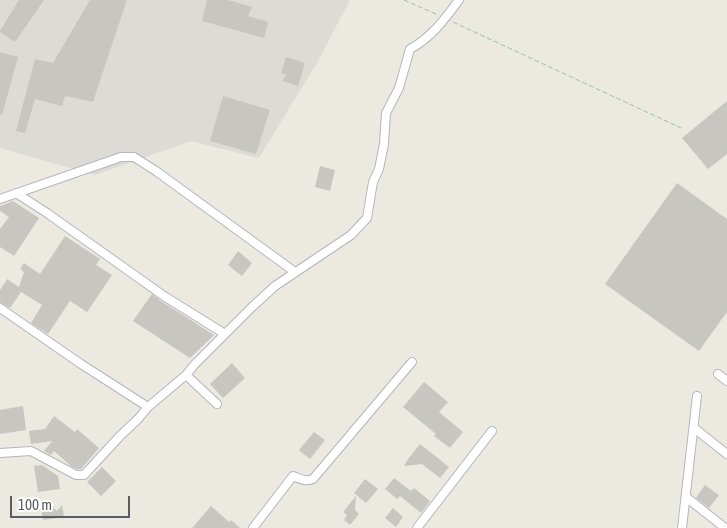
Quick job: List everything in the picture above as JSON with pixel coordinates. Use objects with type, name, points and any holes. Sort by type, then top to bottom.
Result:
[{"type":"street","points":[[0,453],[32,451],[76,475],[84,475],[148,407],[186,375],[263,296],[351,235],[366,218],[384,144],[386,113],[399,88],[410,49],[422,42],[446,18],[460,0]]},
{"type":"street","points":[[0,199],[121,157],[134,157],[295,272]]},
{"type":"street","points":[[16,193],[164,296],[225,334]]},
{"type":"street","points":[[0,308],[148,407]]},
{"type":"street","points":[[254,528],[293,476],[304,481],[313,479],[412,362]]},
{"type":"street","points":[[718,374],[727,381]]},
{"type":"street","points":[[186,375],[217,404]]},
{"type":"street","points":[[682,528],[697,396]]},
{"type":"street","points":[[694,428],[727,454]]},
{"type":"street","points":[[417,528],[492,431]]},
{"type":"street","points":[[686,497],[725,528]]},
{"type":"path","points":[[404,0],[681,128]]},
{"type":"shaded area","points":[[0,0],[350,0],[318,61],[259,158],[191,141],[95,175],[0,148]]},
{"type":"building","points":[[19,0],[44,0],[15,42],[0,31]]},
{"type":"building","points":[[90,0],[127,0],[93,102],[65,96],[62,106],[35,99],[25,133],[16,131],[35,59],[53,63]]},
{"type":"building","points":[[207,0],[228,0],[252,7],[248,16],[268,22],[264,38],[202,21]]},
{"type":"building","points":[[0,52],[18,57],[2,115],[0,115]]},
{"type":"building","points":[[286,57],[305,63],[298,86],[282,81],[286,75],[281,73]]},
{"type":"building","points":[[223,96],[270,110],[256,154],[210,141]]},
{"type":"building","points":[[727,101],[727,154],[708,169],[682,138]]},
{"type":"building","points":[[320,166],[335,170],[330,191],[315,187]]},
{"type":"building","points":[[677,183],[727,219],[727,312],[699,351],[605,284]]},
{"type":"building","points":[[13,201],[39,218],[14,256],[0,247],[0,229],[9,217],[0,211],[0,206]]},
{"type":"building","points":[[65,236],[100,259],[96,265],[112,275],[87,312],[70,301],[48,334],[31,323],[42,305],[21,292],[10,308],[0,302],[0,290],[7,279],[19,287],[24,272],[20,269],[24,263],[40,274]]},
{"type":"building","points":[[238,251],[252,263],[242,276],[228,265]]},
{"type":"building","points":[[152,294],[214,335],[190,358],[133,321]]},
{"type":"building","points":[[232,363],[245,378],[223,398],[210,384]]},
{"type":"building","points":[[424,382],[448,402],[439,412],[463,432],[450,448],[403,407]]},
{"type":"building","points":[[23,406],[26,430],[0,434],[0,410]]},
{"type":"building","points":[[54,416],[75,432],[77,429],[99,448],[81,469],[72,467],[54,451],[51,455],[44,451],[52,441],[31,444],[29,431],[45,429]]},
{"type":"building","points":[[314,432],[325,440],[310,459],[299,450]]},
{"type":"building","points":[[420,444],[449,467],[440,478],[422,464],[404,466]]},
{"type":"building","points":[[42,465],[58,476],[60,489],[38,492],[34,466]]},
{"type":"building","points":[[102,467],[116,481],[101,496],[87,482]]},
{"type":"building","points":[[394,478],[411,491],[414,488],[430,501],[421,513],[400,496],[397,499],[385,489]]},
{"type":"building","points":[[365,479],[378,489],[366,503],[354,493]]},
{"type":"building","points":[[705,485],[719,495],[709,508],[696,498]]},
{"type":"building","points":[[356,496],[355,510],[359,514],[350,525],[344,520],[347,515],[343,512]]},
{"type":"building","points":[[49,504],[57,511],[62,505],[64,517],[43,520],[41,505]]},
{"type":"building","points":[[211,506],[229,522],[231,520],[240,528],[192,528]]},
{"type":"building","points":[[393,508],[403,517],[396,527],[385,518]]}]
